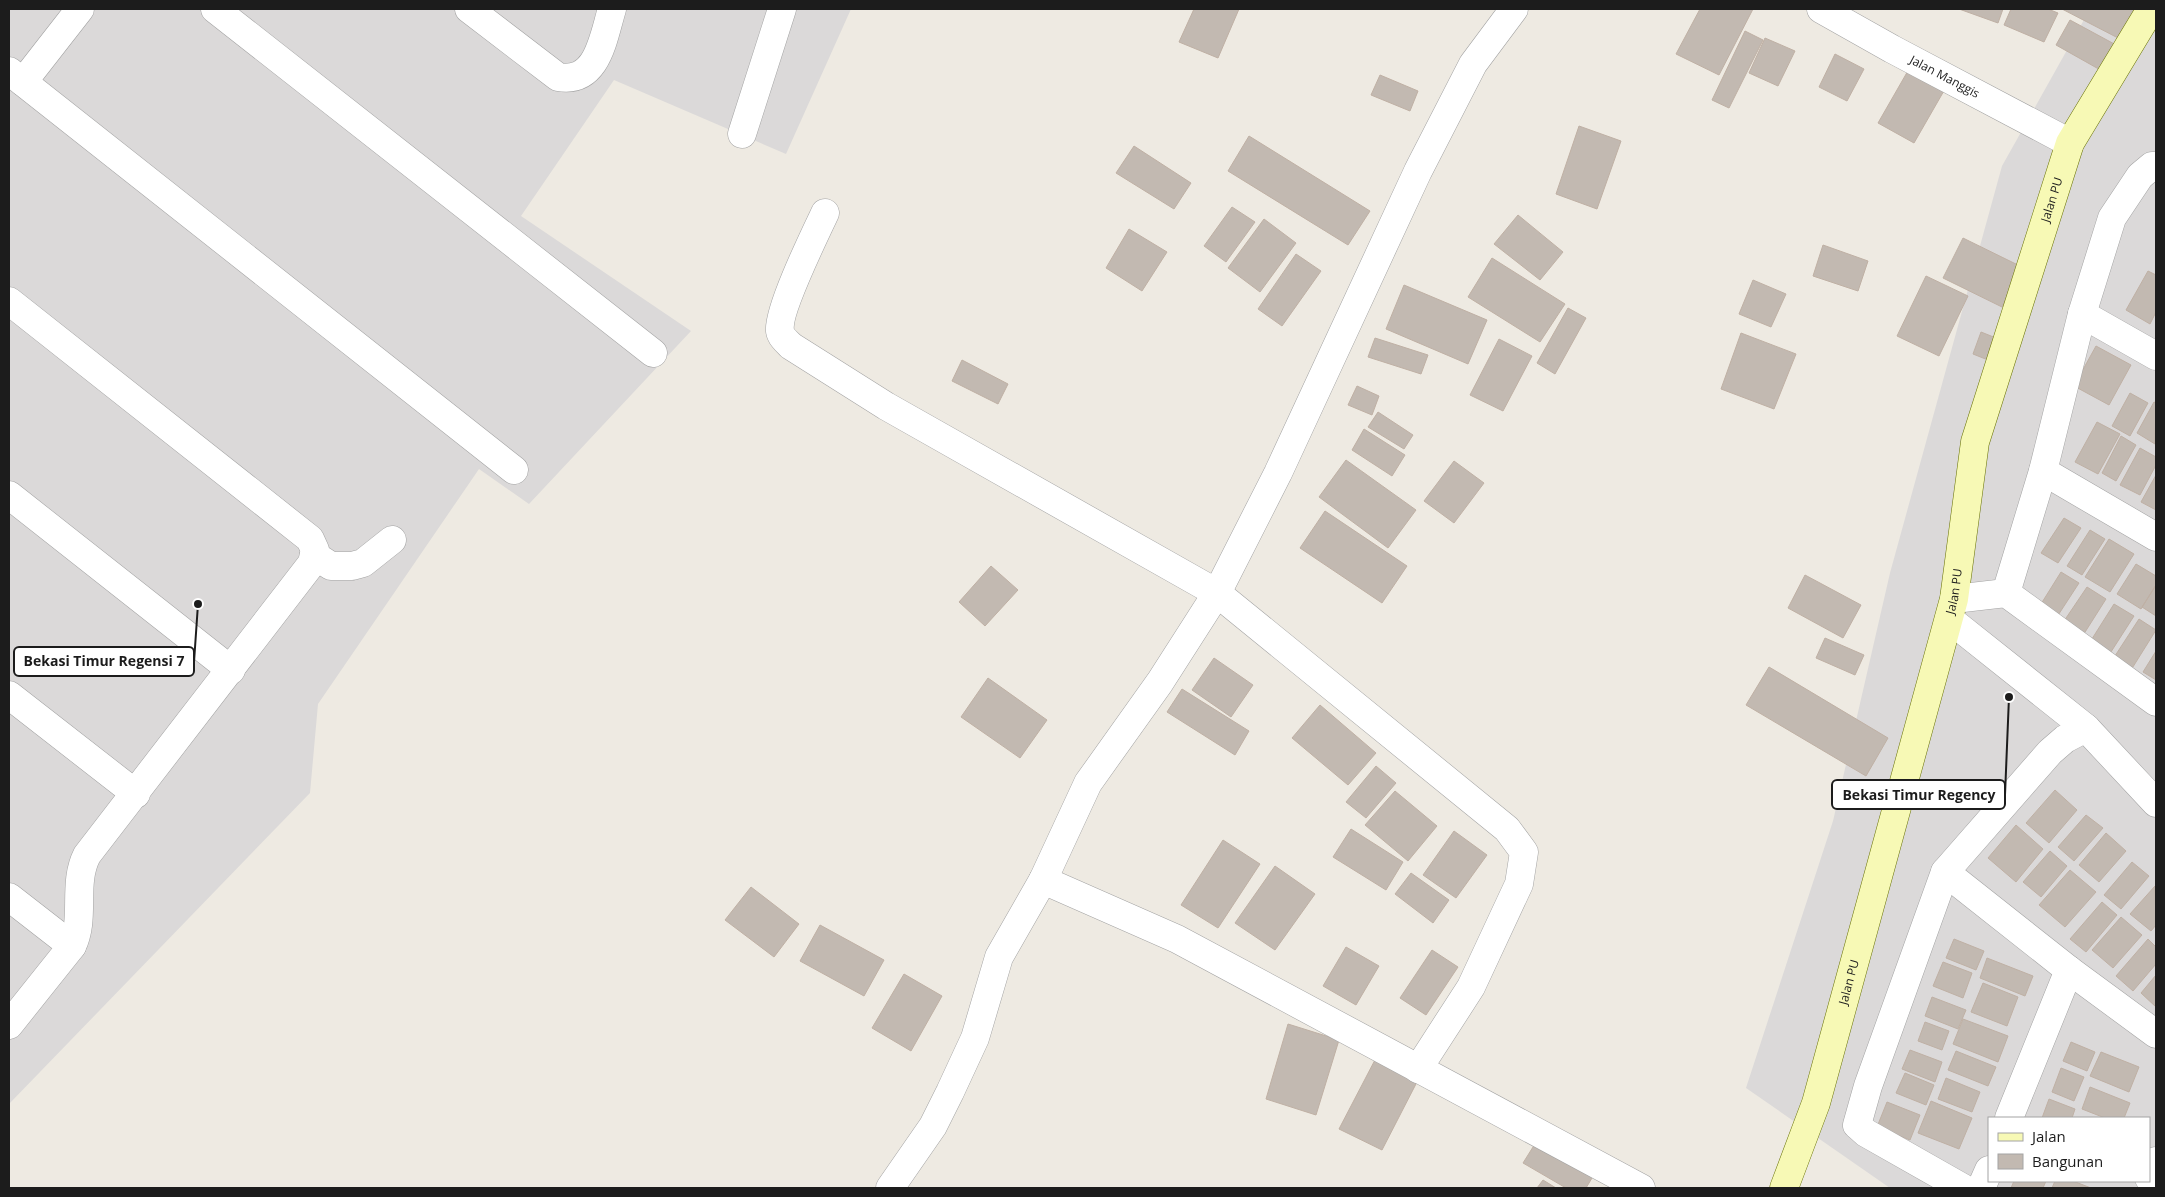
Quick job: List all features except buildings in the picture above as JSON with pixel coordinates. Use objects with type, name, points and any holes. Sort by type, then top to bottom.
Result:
[{"type":"street","points":[[80,9],[16,76],[514,470]]},
{"type":"street","points":[[215,9],[654,353]]},
{"type":"street","points":[[469,9],[558,77],[567,79],[577,78],[593,65],[612,9]]},
{"type":"street","points":[[742,134],[782,9]]},
{"type":"street","points":[[890,1188],[932,1126],[950,1092],[975,1038],[999,957],[1043,880],[1088,783],[1160,682],[1218,593],[1278,473],[1418,170],[1473,64],[1514,9]]},
{"type":"street","name":"Jalan Manggis","points":[[1821,9],[1892,49],[2070,143]]},
{"type":"street","name":"Jalan PU","points":[[1784,1188],[1816,1103],[1951,609],[1975,442],[2070,143],[2151,9]]},
{"type":"street","points":[[2006,593],[2043,471],[2082,314],[2112,218],[2140,176],[2152,166],[2156,166]]},
{"type":"street","points":[[825,212],[784,307],[780,330],[783,338],[791,346],[886,406],[1218,593],[1507,829],[1524,852],[1519,884],[1471,987],[1418,1069]]},
{"type":"street","points":[[9,302],[310,539],[315,550],[312,562],[136,794],[87,855],[79,876],[77,937],[72,946],[9,1025]]},
{"type":"street","points":[[2082,314],[2156,356]]},
{"type":"street","points":[[2043,471],[2156,537]]},
{"type":"street","points":[[9,495],[230,670]]},
{"type":"street","points":[[314,555],[331,566],[352,566],[364,563],[392,540]]},
{"type":"street","points":[[1951,609],[2006,593]]},
{"type":"street","points":[[2006,593],[2156,702]]},
{"type":"street","points":[[1951,609],[2086,728],[2156,803]]},
{"type":"street","points":[[9,695],[136,794]]},
{"type":"street","points":[[1963,1188],[1866,1133],[1857,1125],[1868,1086],[1945,872],[2050,752],[2065,739],[2086,728]]},
{"type":"street","points":[[1945,872],[2069,970],[2156,1034]]},
{"type":"street","points":[[1043,880],[1177,939],[1641,1188]]},
{"type":"street","points":[[9,897],[72,946]]},
{"type":"street","points":[[2009,1117],[2069,970]]},
{"type":"street","points":[[2150,1174],[2156,1161]]},
{"type":"street","points":[[1981,1188],[1988,1172]]},
{"type":"shaded area","points":[[9,9],[851,9],[786,154],[614,80],[521,216],[691,331],[529,504],[479,469],[318,704],[310,793],[9,1104]]},
{"type":"shaded area","points":[[2090,9],[2156,9],[2156,1188],[1890,1188],[1746,1088],[1833,821],[1890,573],[2002,166]]},
{"type":"place","name":"Bekasi Timur Regensi 7","points":[[198,604]]},
{"type":"place","name":"Bekasi Timur Regency","points":[[2009,697]]}]
